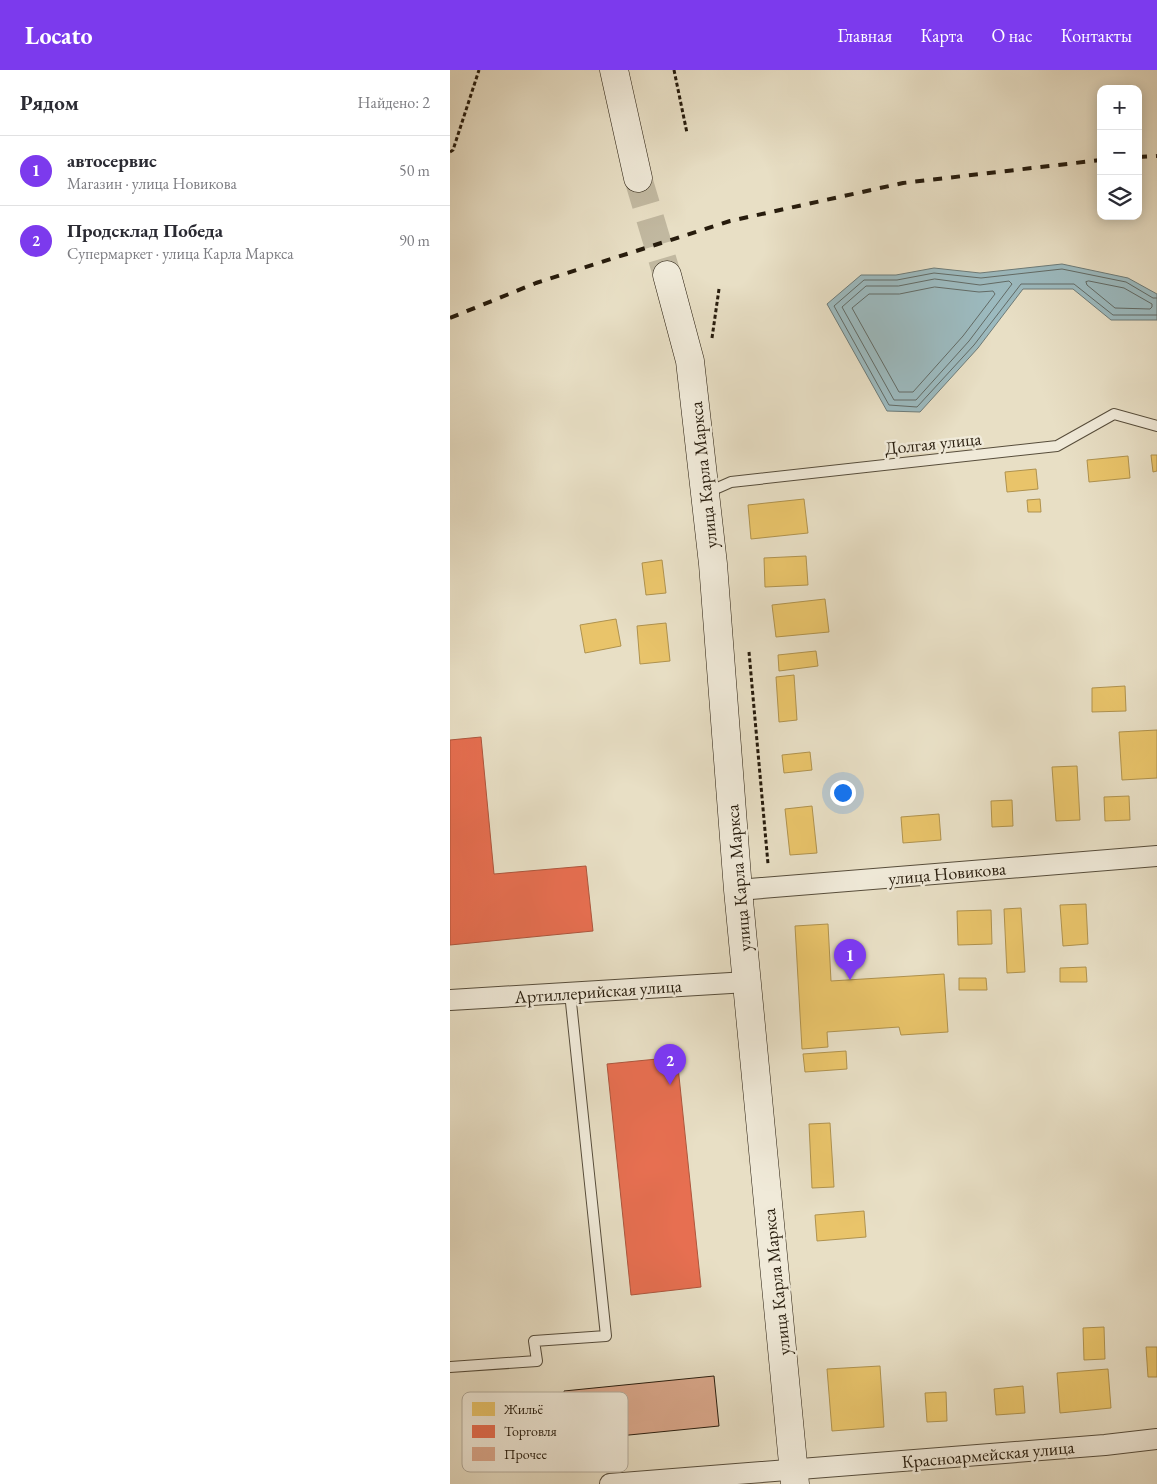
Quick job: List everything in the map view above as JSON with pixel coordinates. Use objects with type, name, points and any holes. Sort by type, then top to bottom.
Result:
[{"type":"main road","points":[[614,70],[638,178]]},
{"type":"main road","name":"улица Карла Маркса","points":[[666,276],[690,361],[713,564],[738,890],[795,1477]]},
{"type":"street","name":"улица Новикова","points":[[738,890],[1157,856]]},
{"type":"street","name":"Артиллерийская улица","points":[[450,1000],[747,982]]},
{"type":"street","name":"Красноармейская улица","points":[[610,1484],[795,1477],[1157,1439]]},
{"type":"lane","name":"Долгая улица","points":[[705,494],[731,482],[1056,446],[1114,414],[1157,426]]},
{"type":"lane","points":[[450,1367],[537,1361],[534,1342],[606,1336],[570,992]]},
{"type":"path","points":[[450,152],[453,150],[479,70]]},
{"type":"path","points":[[674,70],[687,133]]},
{"type":"water","points":[[1062,264],[1128,278],[1157,294],[1157,320],[1111,320],[1073,289],[1023,289],[978,348],[920,412],[887,411],[827,304],[861,275],[896,275],[934,268],[980,273]]},
{"type":"building: Жильё","points":[[1151,455],[1157,455],[1157,471],[1153,472]]},
{"type":"building: Жильё","points":[[1128,456],[1130,478],[1089,482],[1087,460]]},
{"type":"building: Жильё","points":[[1036,469],[1038,489],[1007,492],[1005,472]]},
{"type":"building: Жильё","points":[[804,499],[808,533],[751,539],[748,505]]},
{"type":"building: Жильё","points":[[1040,499],[1041,512],[1028,512],[1027,500]]},
{"type":"building: Жильё","points":[[806,556],[808,585],[765,587],[764,558]]},
{"type":"building: Жильё","points":[[662,560],[666,593],[646,595],[642,563]]},
{"type":"building: Жильё","points":[[825,599],[829,632],[776,637],[772,605]]},
{"type":"building: Жильё","points":[[616,619],[621,646],[585,653],[580,625]]},
{"type":"building: Жильё","points":[[666,623],[670,661],[640,664],[637,626]]},
{"type":"building: Жильё","points":[[816,651],[818,666],[779,671],[778,655]]},
{"type":"building: Жильё","points":[[794,675],[797,720],[779,722],[776,677]]},
{"type":"building: Жильё","points":[[1125,686],[1126,711],[1092,712],[1092,688]]},
{"type":"building: Жильё","points":[[1157,730],[1157,778],[1122,780],[1119,732]]},
{"type":"building: Жильё","points":[[810,752],[812,770],[784,773],[782,755]]},
{"type":"building: Жильё","points":[[1077,766],[1080,820],[1056,821],[1052,767]]},
{"type":"building: Жильё","points":[[1129,796],[1130,820],[1105,821],[1104,797]]},
{"type":"building: Жильё","points":[[1012,800],[1013,826],[992,827],[991,801]]},
{"type":"building: Жильё","points":[[812,806],[817,853],[790,855],[785,809]]},
{"type":"building: Жильё","points":[[939,814],[941,840],[903,843],[901,817]]},
{"type":"building: Жильё","points":[[1086,904],[1088,944],[1063,946],[1060,905]]},
{"type":"building: Жильё","points":[[1021,908],[1025,972],[1007,973],[1004,909]]},
{"type":"building: Жильё","points":[[991,910],[992,944],[958,945],[957,911]]},
{"type":"building: Жильё","points":[[828,924],[831,981],[944,974],[948,1032],[901,1035],[899,1027],[827,1032],[828,1047],[802,1049],[795,926]]},
{"type":"building: Жильё","points":[[1086,967],[1087,982],[1060,982],[1060,968]]},
{"type":"building: Жильё","points":[[959,978],[986,978],[987,990],[959,990]]},
{"type":"building: Жильё","points":[[846,1051],[847,1069],[805,1072],[803,1054]]},
{"type":"building: Жильё","points":[[830,1123],[834,1187],[812,1188],[809,1124]]},
{"type":"building: Жильё","points":[[864,1211],[866,1237],[817,1241],[815,1215]]},
{"type":"building: Жильё","points":[[1104,1327],[1105,1359],[1084,1360],[1083,1328]]},
{"type":"building: Жильё","points":[[1146,1347],[1157,1347],[1157,1377],[1148,1377]]},
{"type":"building: Жильё","points":[[880,1366],[884,1427],[832,1431],[827,1369]]},
{"type":"building: Жильё","points":[[1108,1369],[1111,1408],[1060,1413],[1057,1373]]},
{"type":"building: Жильё","points":[[1023,1386],[1025,1413],[996,1415],[994,1389]]},
{"type":"building: Жильё","points":[[946,1392],[947,1421],[927,1422],[925,1393]]},
{"type":"building: Торговля","points":[[481,737],[494,874],[586,866],[593,931],[450,945],[450,740]]},
{"type":"building: Торговля","points":[[677,1057],[701,1287],[631,1295],[607,1064]]},
{"type":"building: Прочее","points":[[714,1376],[719,1426],[628,1435],[628,1392],[564,1391]]},
{"type":"tunnel","points":[[638,178],[667,275]]},
{"type":"railway","points":[[1142,157],[1157,156]]},
{"type":"railway","points":[[450,318],[536,283],[730,221],[903,183],[1097,160]]},
{"type":"place","name":"автосервис","points":[[850,980]]},
{"type":"place","name":"Продсклад Победа","points":[[670,1085]]}]
